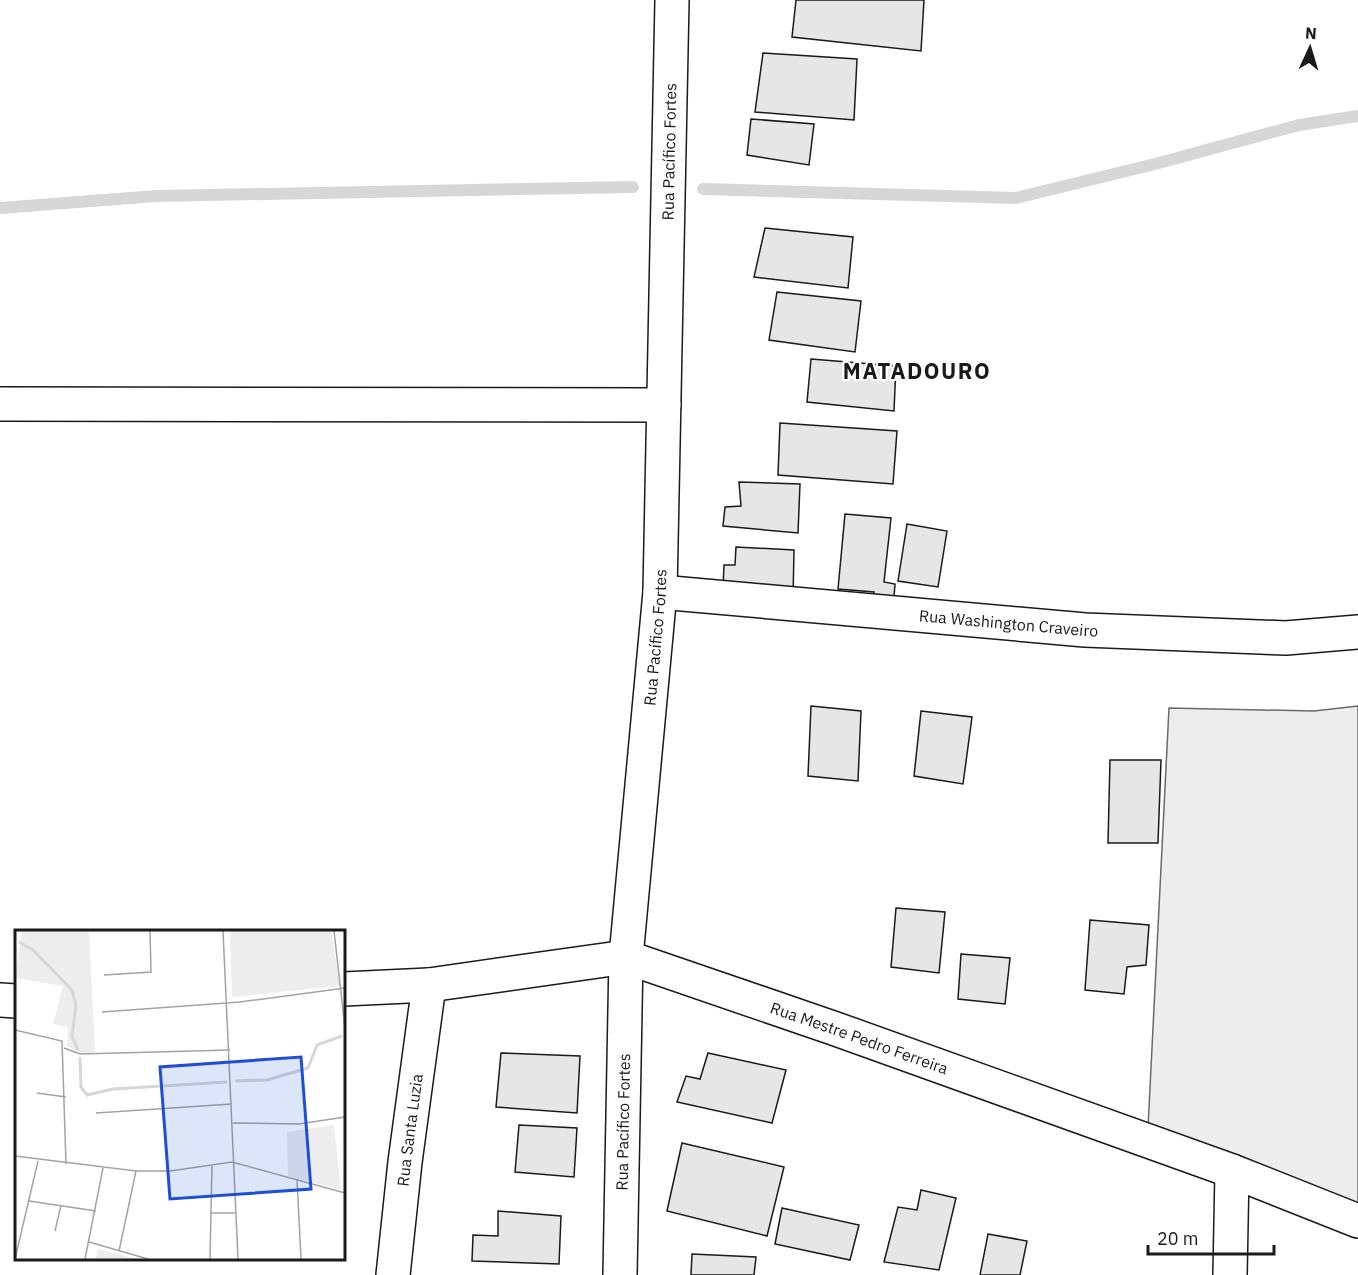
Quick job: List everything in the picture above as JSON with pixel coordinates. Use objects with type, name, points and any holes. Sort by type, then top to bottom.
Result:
[{"type":"street","name":"Rua Pacífico Fortes","points":[[620,1275],[626,957],[660,592],[672,0]]},
{"type":"street","points":[[0,404],[664,405]]},
{"type":"street","name":"Rua Washington Craveiro","points":[[660,592],[1085,630],[1287,638],[1358,632]]},
{"type":"street","name":"Rua Mestre Pedro Ferreira","points":[[345,989],[429,985],[626,957],[844,1032],[1232,1171],[1358,1221]]},
{"type":"street","name":"Rua Santa Luzia","points":[[393,1275],[405,1162],[429,985]]},
{"type":"street","points":[[0,1000],[15,1001]]},
{"type":"street","points":[[1230,1275],[1232,1171]]},
{"type":"shaded area","points":[[1358,706],[1358,1210],[1148,1128],[1169,708],[1314,711]]},
{"type":"building","points":[[796,0],[924,0],[921,51],[792,37]]},
{"type":"building","points":[[763,53],[857,59],[854,120],[755,112]]},
{"type":"building","points":[[751,119],[814,124],[809,165],[747,155]]},
{"type":"building","points":[[765,228],[853,237],[848,288],[754,277]]},
{"type":"building","points":[[777,292],[861,301],[855,352],[769,340]]},
{"type":"building","points":[[811,359],[896,366],[894,411],[807,402]]},
{"type":"building","points":[[780,423],[897,431],[893,484],[778,475]]},
{"type":"building","points":[[739,482],[800,484],[798,533],[723,526],[725,507],[741,506]]},
{"type":"building","points":[[845,514],[891,518],[884,582],[895,584],[893,610],[873,607],[874,592],[838,589]]},
{"type":"building","points":[[907,524],[947,531],[938,587],[898,581]]},
{"type":"building","points":[[736,547],[794,550],[793,598],[723,589],[724,565],[735,565]]},
{"type":"building","points":[[811,706],[861,711],[858,781],[808,776]]},
{"type":"building","points":[[921,711],[972,717],[963,784],[914,776]]},
{"type":"building","points":[[1110,760],[1161,760],[1158,843],[1108,843]]},
{"type":"building","points":[[896,908],[945,912],[939,973],[891,967]]},
{"type":"building","points":[[1090,920],[1149,925],[1146,965],[1127,967],[1124,994],[1085,990]]},
{"type":"building","points":[[961,954],[1010,958],[1005,1004],[958,999]]},
{"type":"building","points":[[501,1053],[580,1056],[577,1113],[496,1107]]},
{"type":"building","points":[[708,1053],[786,1070],[772,1123],[677,1102],[686,1076],[700,1079]]},
{"type":"building","points":[[519,1125],[577,1128],[574,1177],[515,1172]]},
{"type":"building","points":[[682,1143],[784,1167],[767,1236],[667,1211]]},
{"type":"building","points":[[921,1190],[956,1198],[939,1270],[884,1262],[898,1207],[917,1210]]},
{"type":"building","points":[[782,1208],[859,1225],[850,1260],[775,1244]]},
{"type":"building","points":[[498,1211],[561,1216],[559,1264],[472,1261],[473,1235],[498,1236]]},
{"type":"building","points":[[988,1234],[1027,1241],[1020,1275],[980,1275]]},
{"type":"building","points":[[692,1254],[756,1257],[754,1275],[691,1275]]},
{"type":"waterway","points":[[703,189],[1016,198],[1299,125],[1358,116]]},
{"type":"waterway","points":[[0,208],[156,196],[633,187]]},
{"type":"district","name":"MATADOURO","points":[[917,371]]}]
